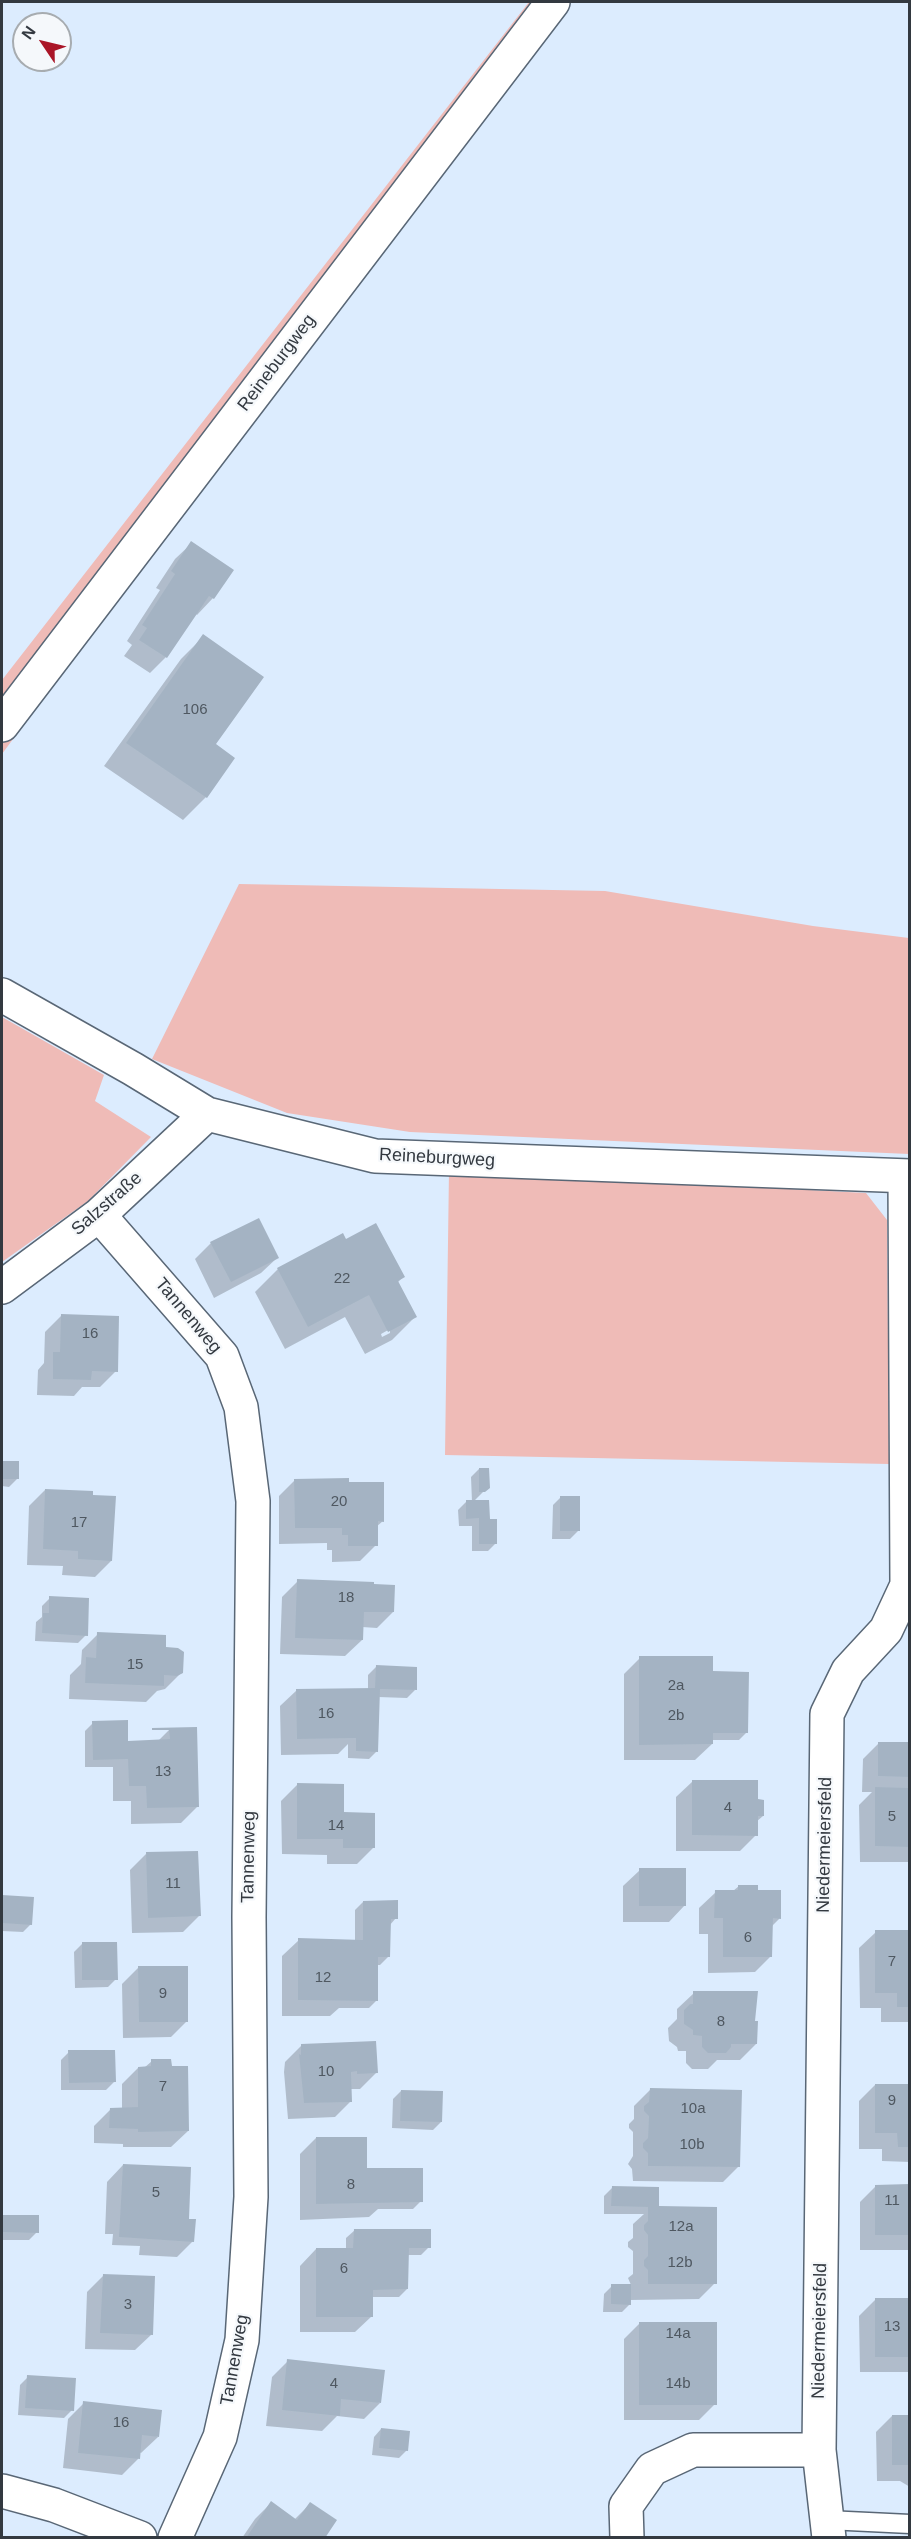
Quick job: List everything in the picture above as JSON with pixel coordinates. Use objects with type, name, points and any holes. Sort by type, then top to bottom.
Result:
[{"type":"street","name":"Reineburgweg","points":[[2,725],[553,2]]},
{"type":"street","name":"Reineburgweg","points":[[2,995],[207,1114],[375,1156],[907,1176]]},
{"type":"street","name":"Salzstraße","points":[[2,1287],[99,1215],[207,1114]]},
{"type":"street","name":"Niedermeiersfeld","points":[[828,2529],[819,2450],[827,1714],[848,1671],[886,1630],[907,1586],[907,1176]]},
{"type":"street","name":"Tannenweg","points":[[99,1215],[222,1356],[242,1407],[253,1501],[249,1917],[251,2197],[242,2340],[220,2437],[175,2538]]},
{"type":"street","points":[[627,2538],[626,2506],[652,2469],[662,2464],[693,2450],[819,2450]]},
{"type":"street","points":[[2,2491],[54,2505],[140,2538]]},
{"type":"lane","points":[[828,2529],[909,2524]]},
{"type":"shaded area","points":[[529,2],[570,2],[203,482],[2,754],[2,680]]},
{"type":"shaded area","points":[[239,884],[605,891],[813,926],[909,938],[909,1154],[410,1132],[287,1113],[152,1059]]},
{"type":"shaded area","points":[[2,1017],[104,1075],[95,1101],[151,1137],[88,1201],[2,1262]]},
{"type":"shaded area","points":[[449,1171],[866,1193],[887,1220],[889,1464],[445,1455]]},
{"type":"building","points":[[191,541],[234,570],[214,599],[209,596],[167,658],[139,640],[147,628],[142,625],[175,574],[171,571]]},
{"type":"building","points":[[203,634],[264,677],[216,744],[235,758],[207,798],[126,743]]},
{"type":"building","points":[[259,1218],[279,1258],[231,1282],[210,1242]]},
{"type":"building","points":[[376,1223],[405,1277],[398,1281],[417,1317],[388,1332],[369,1295],[308,1327],[277,1268],[343,1233],[346,1239]]},
{"type":"building","points":[[61,1314],[119,1316],[118,1372],[92,1371],[91,1380],[53,1379],[53,1352],[60,1352]]},
{"type":"building","points":[[2,1461],[19,1461],[19,1479],[2,1479]]},
{"type":"building","points":[[479,1468],[489,1468],[490,1488],[485,1492],[479,1492]]},
{"type":"building","points":[[349,1478],[349,1482],[384,1482],[384,1522],[378,1521],[378,1546],[348,1546],[348,1535],[342,1535],[342,1528],[295,1528],[294,1479]]},
{"type":"building","points":[[45,1489],[93,1491],[93,1495],[116,1496],[112,1561],[78,1559],[78,1551],[43,1549]]},
{"type":"building","points":[[560,1496],[580,1496],[580,1531],[560,1531]]},
{"type":"building","points":[[466,1500],[489,1500],[490,1519],[497,1519],[497,1544],[479,1544],[479,1518],[466,1519]]},
{"type":"building","points":[[297,1579],[395,1585],[394,1612],[364,1612],[363,1640],[295,1638]]},
{"type":"building","points":[[49,1596],[89,1598],[88,1636],[42,1633],[43,1613],[49,1613]]},
{"type":"building","points":[[97,1632],[166,1635],[166,1647],[178,1648],[184,1652],[183,1673],[177,1676],[164,1675],[164,1686],[85,1683],[86,1657],[96,1658]]},
{"type":"building","points":[[639,1656],[713,1656],[713,1671],[749,1672],[748,1733],[713,1733],[713,1744],[639,1745]]},
{"type":"building","points":[[376,1665],[417,1667],[417,1690],[380,1689],[378,1752],[356,1751],[356,1738],[297,1739],[296,1689],[375,1688]]},
{"type":"building","points":[[128,1720],[128,1741],[170,1739],[169,1730],[152,1730],[152,1728],[197,1727],[199,1807],[147,1808],[146,1786],[129,1786],[128,1759],[93,1760],[92,1721]]},
{"type":"building","points":[[878,1742],[910,1742],[910,1777],[878,1776]]},
{"type":"building","points":[[692,1780],[758,1780],[758,1799],[764,1800],[764,1816],[758,1816],[758,1836],[692,1835]]},
{"type":"building","points":[[297,1783],[344,1784],[344,1812],[375,1813],[375,1848],[343,1848],[343,1839],[297,1839]]},
{"type":"building","points":[[875,1787],[910,1788],[910,1847],[875,1846]]},
{"type":"building","points":[[198,1851],[201,1916],[148,1918],[146,1852]]},
{"type":"building","points":[[639,1868],[686,1868],[686,1906],[639,1906]]},
{"type":"building","points":[[738,1885],[758,1885],[758,1890],[781,1890],[781,1919],[773,1918],[772,1957],[723,1957],[723,1918],[714,1918],[715,1890],[738,1890]]},
{"type":"building","points":[[2,1895],[34,1897],[32,1925],[2,1923]]},
{"type":"building","points":[[398,1900],[398,1919],[391,1919],[390,1957],[378,1957],[378,2001],[298,2000],[298,1938],[363,1940],[363,1901]]},
{"type":"building","points":[[875,1930],[910,1930],[910,2007],[897,2007],[897,1993],[875,1993]]},
{"type":"building","points":[[82,1942],[117,1942],[118,1980],[82,1980]]},
{"type":"building","points":[[138,1966],[188,1966],[188,2022],[139,2022]]},
{"type":"building","points":[[693,1991],[758,1991],[755,2021],[758,2021],[757,2044],[731,2044],[726,2053],[708,2053],[702,2047],[702,2036],[693,2035],[693,2030],[684,2024],[684,2010],[693,2004]]},
{"type":"building","points":[[376,2041],[378,2073],[351,2072],[352,2102],[304,2103],[299,2054],[301,2055],[301,2044]]},
{"type":"building","points":[[68,2050],[115,2050],[116,2082],[69,2083]]},
{"type":"building","points":[[151,2059],[171,2059],[172,2066],[188,2066],[189,2131],[138,2132],[138,2129],[109,2128],[110,2108],[138,2107],[138,2067],[151,2066]]},
{"type":"building","points":[[875,2084],[910,2084],[910,2147],[898,2147],[897,2133],[875,2133]]},
{"type":"building","points":[[650,2088],[742,2090],[740,2167],[648,2166],[648,2153],[643,2148],[643,2143],[648,2138],[649,2116],[644,2111],[644,2106],[649,2102]]},
{"type":"building","points":[[401,2090],[443,2091],[442,2122],[400,2121]]},
{"type":"building","points":[[316,2137],[367,2137],[367,2168],[423,2168],[423,2202],[316,2204]]},
{"type":"building","points":[[123,2164],[191,2167],[189,2219],[196,2219],[194,2242],[119,2237]]},
{"type":"building","points":[[910,2184],[910,2235],[875,2235],[875,2185]]},
{"type":"building","points":[[612,2186],[659,2187],[659,2206],[717,2207],[717,2284],[648,2284],[648,2270],[644,2266],[644,2260],[648,2256],[648,2235],[644,2230],[644,2225],[648,2221],[648,2207],[611,2206]]},
{"type":"building","points":[[2,2215],[39,2215],[39,2233],[2,2232]]},
{"type":"building","points":[[354,2229],[431,2229],[431,2248],[409,2248],[408,2289],[373,2290],[373,2317],[316,2317],[316,2248],[353,2248]]},
{"type":"building","points":[[103,2274],[155,2276],[153,2335],[100,2333]]},
{"type":"building","points":[[611,2284],[631,2284],[631,2305],[611,2304]]},
{"type":"building","points":[[875,2298],[910,2298],[910,2357],[875,2357]]},
{"type":"building","points":[[639,2322],[717,2322],[717,2405],[639,2405]]},
{"type":"building","points":[[287,2359],[385,2370],[381,2403],[341,2399],[340,2416],[282,2410]]},
{"type":"building","points":[[27,2375],[76,2378],[74,2411],[25,2408]]},
{"type":"building","points":[[83,2401],[162,2410],[159,2437],[142,2435],[140,2459],[78,2453]]},
{"type":"building","points":[[892,2415],[910,2415],[910,2465],[892,2465]]},
{"type":"building","points":[[381,2428],[410,2431],[408,2451],[379,2448]]},
{"type":"building","points":[[271,2501],[297,2520],[310,2502],[337,2520],[325,2538],[246,2538]]}]
